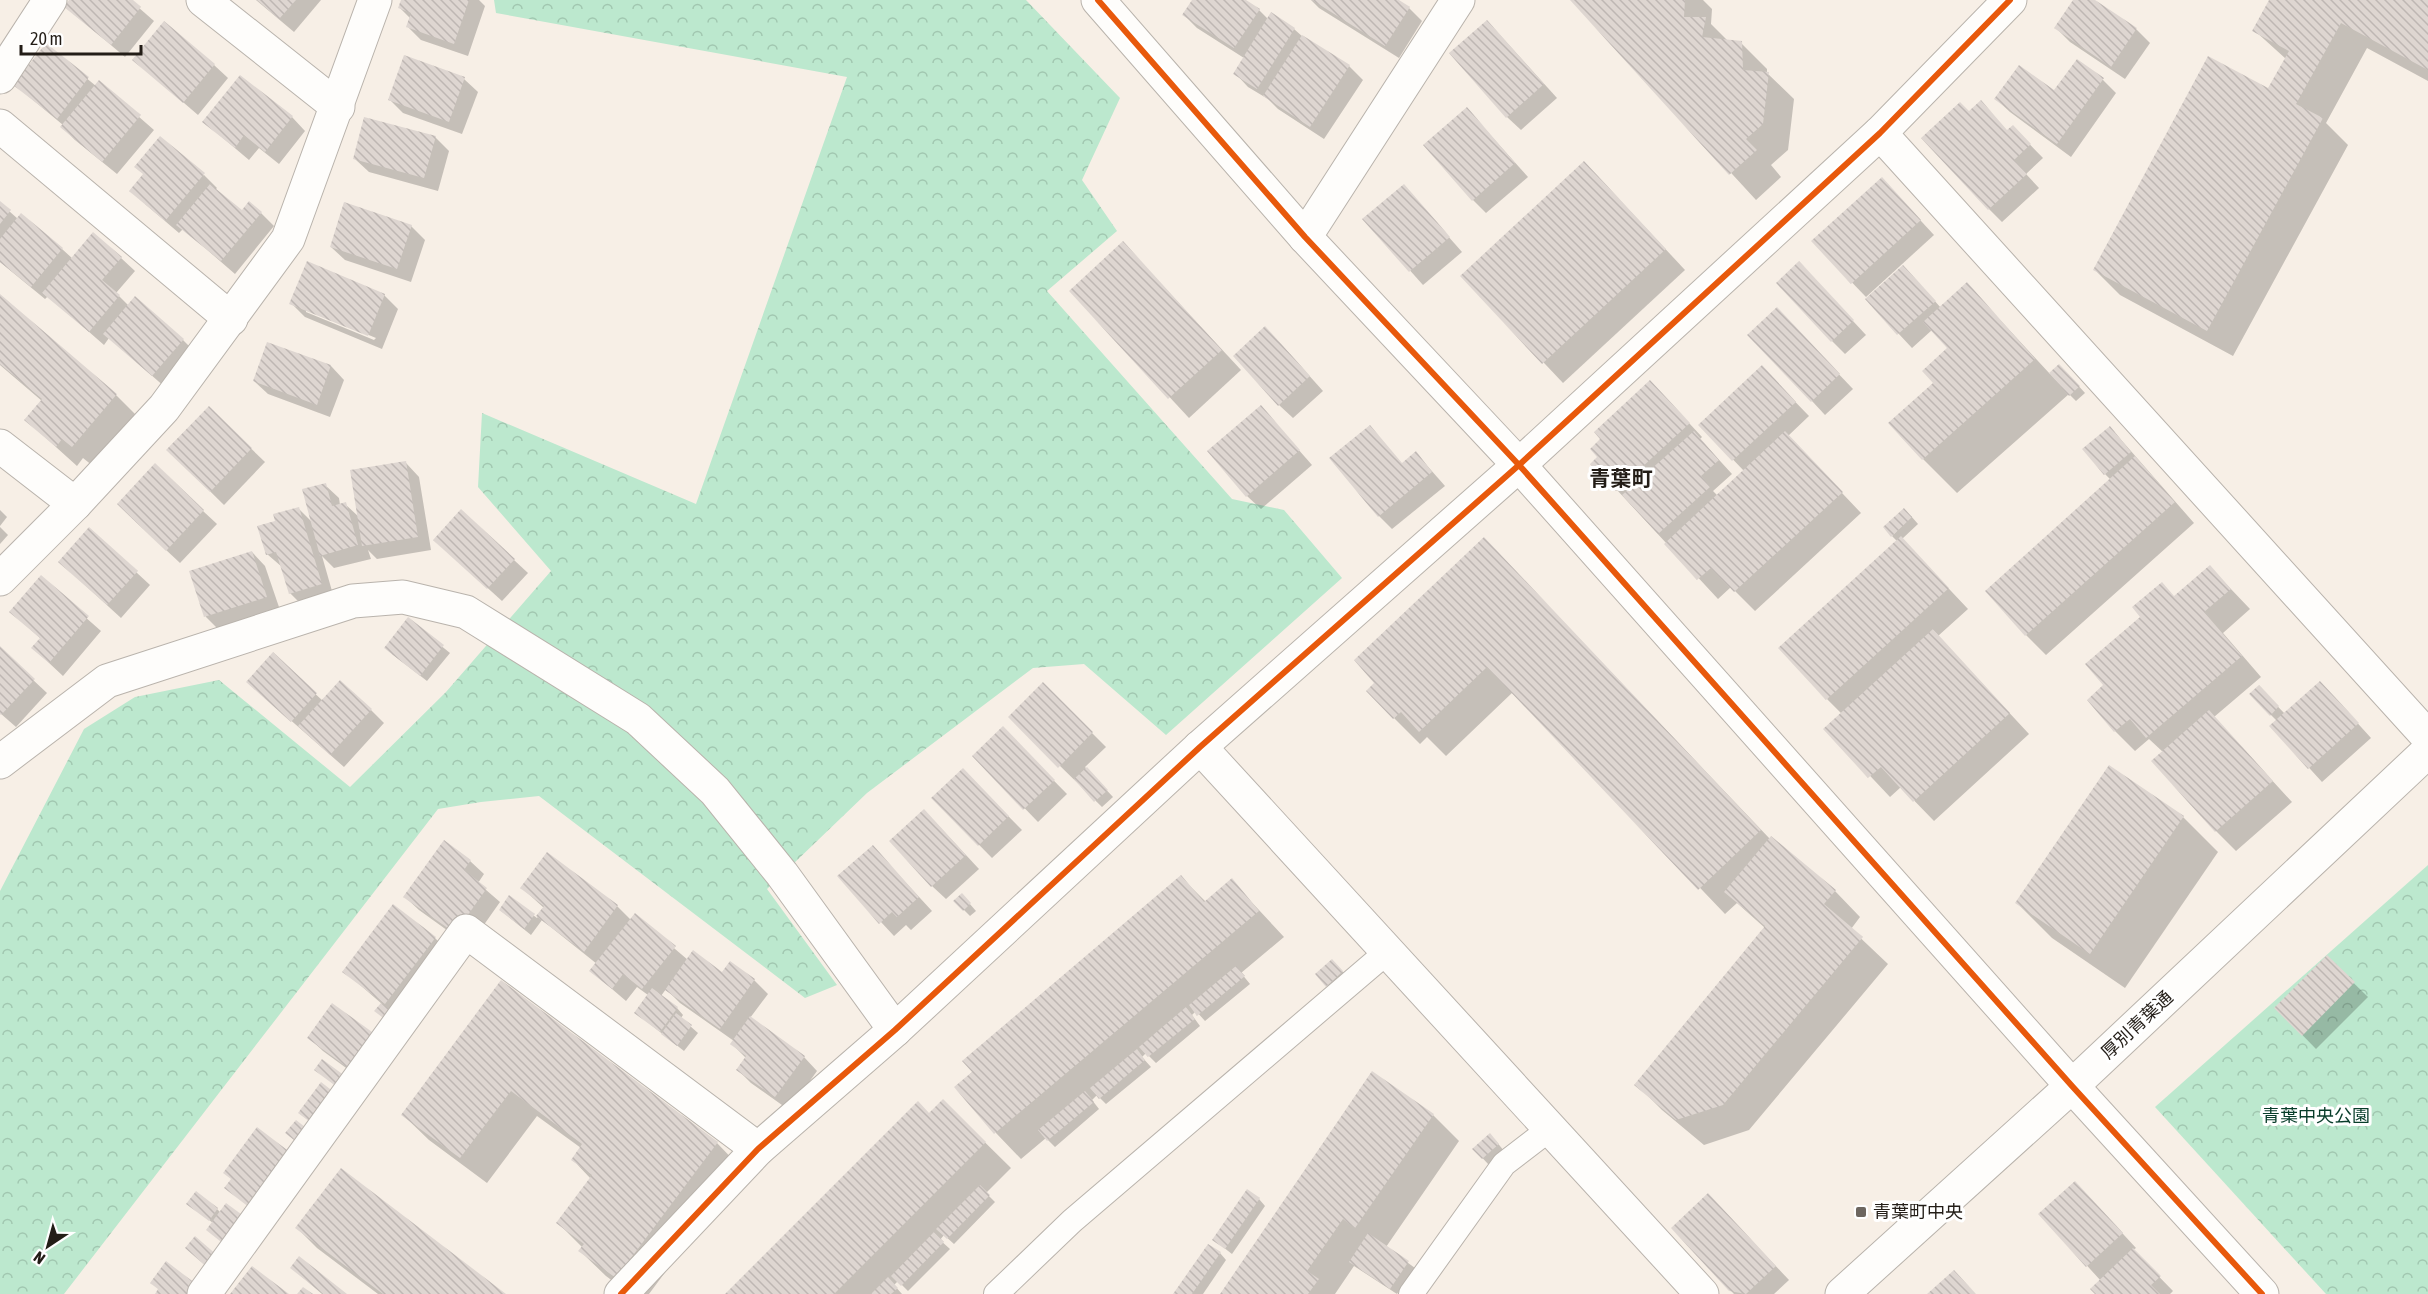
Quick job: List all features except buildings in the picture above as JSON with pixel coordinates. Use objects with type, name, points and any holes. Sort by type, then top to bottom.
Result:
[{"type":"street","points":[[0,77],[50,0]]},
{"type":"street","points":[[203,0],[338,107]]},
{"type":"street","points":[[0,579],[75,504],[164,408],[288,239],[338,107],[375,0]]},
{"type":"street","points":[[1305,237],[1458,0]]},
{"type":"street","points":[[621,1294],[758,1149],[895,1030],[1200,747],[1519,465],[1880,133],[2010,0]]},
{"type":"street","points":[[1105,3],[1305,237],[1519,465],[2072,1086],[2262,1294]]},
{"type":"street","points":[[0,126],[231,319]]},
{"type":"street","points":[[1880,133],[2428,737]]},
{"type":"street","points":[[0,446],[75,504]]},
{"type":"street","points":[[1,760],[107,681],[353,601],[403,597],[466,612],[638,719],[715,791],[782,874],[895,1030]]},
{"type":"street","points":[[1200,747],[1702,1294]]},
{"type":"street","name":"厚別青葉通","points":[[1842,1294],[2072,1086],[2428,751]]},
{"type":"street","points":[[204,1294],[466,931],[758,1149]]},
{"type":"lane","points":[[996,1294],[1072,1221],[1388,952]]},
{"type":"lane","points":[[1411,1294],[1504,1164],[1551,1128]]},
{"type":"green space","points":[[494,0],[1026,0],[1120,98],[1082,180],[1117,231],[1047,291],[1232,499],[1284,510],[1342,578],[1166,735],[1084,664],[1033,668],[867,793],[767,889],[837,985],[805,998],[539,796],[438,809],[64,1294],[0,1294],[0,891],[84,729],[135,697],[219,680],[350,787],[446,692],[551,571],[478,487],[482,413],[696,504],[847,77],[496,13]]},
{"type":"green space","name":"青葉中央公園","points":[[2428,865],[2428,1294],[2326,1294],[2155,1107]]},
{"type":"cycle path","points":[[1098,0],[1305,237],[1519,465],[2072,1086],[2262,1294]]},
{"type":"cycle path","points":[[621,1294],[758,1149],[895,1030],[1200,747],[1519,465],[1880,133],[2010,0]]},
{"type":"place","name":"青葉町中央","points":[[1861,1212]]},
{"type":"district","name":"青葉町","points":[[1621,479]]}]
